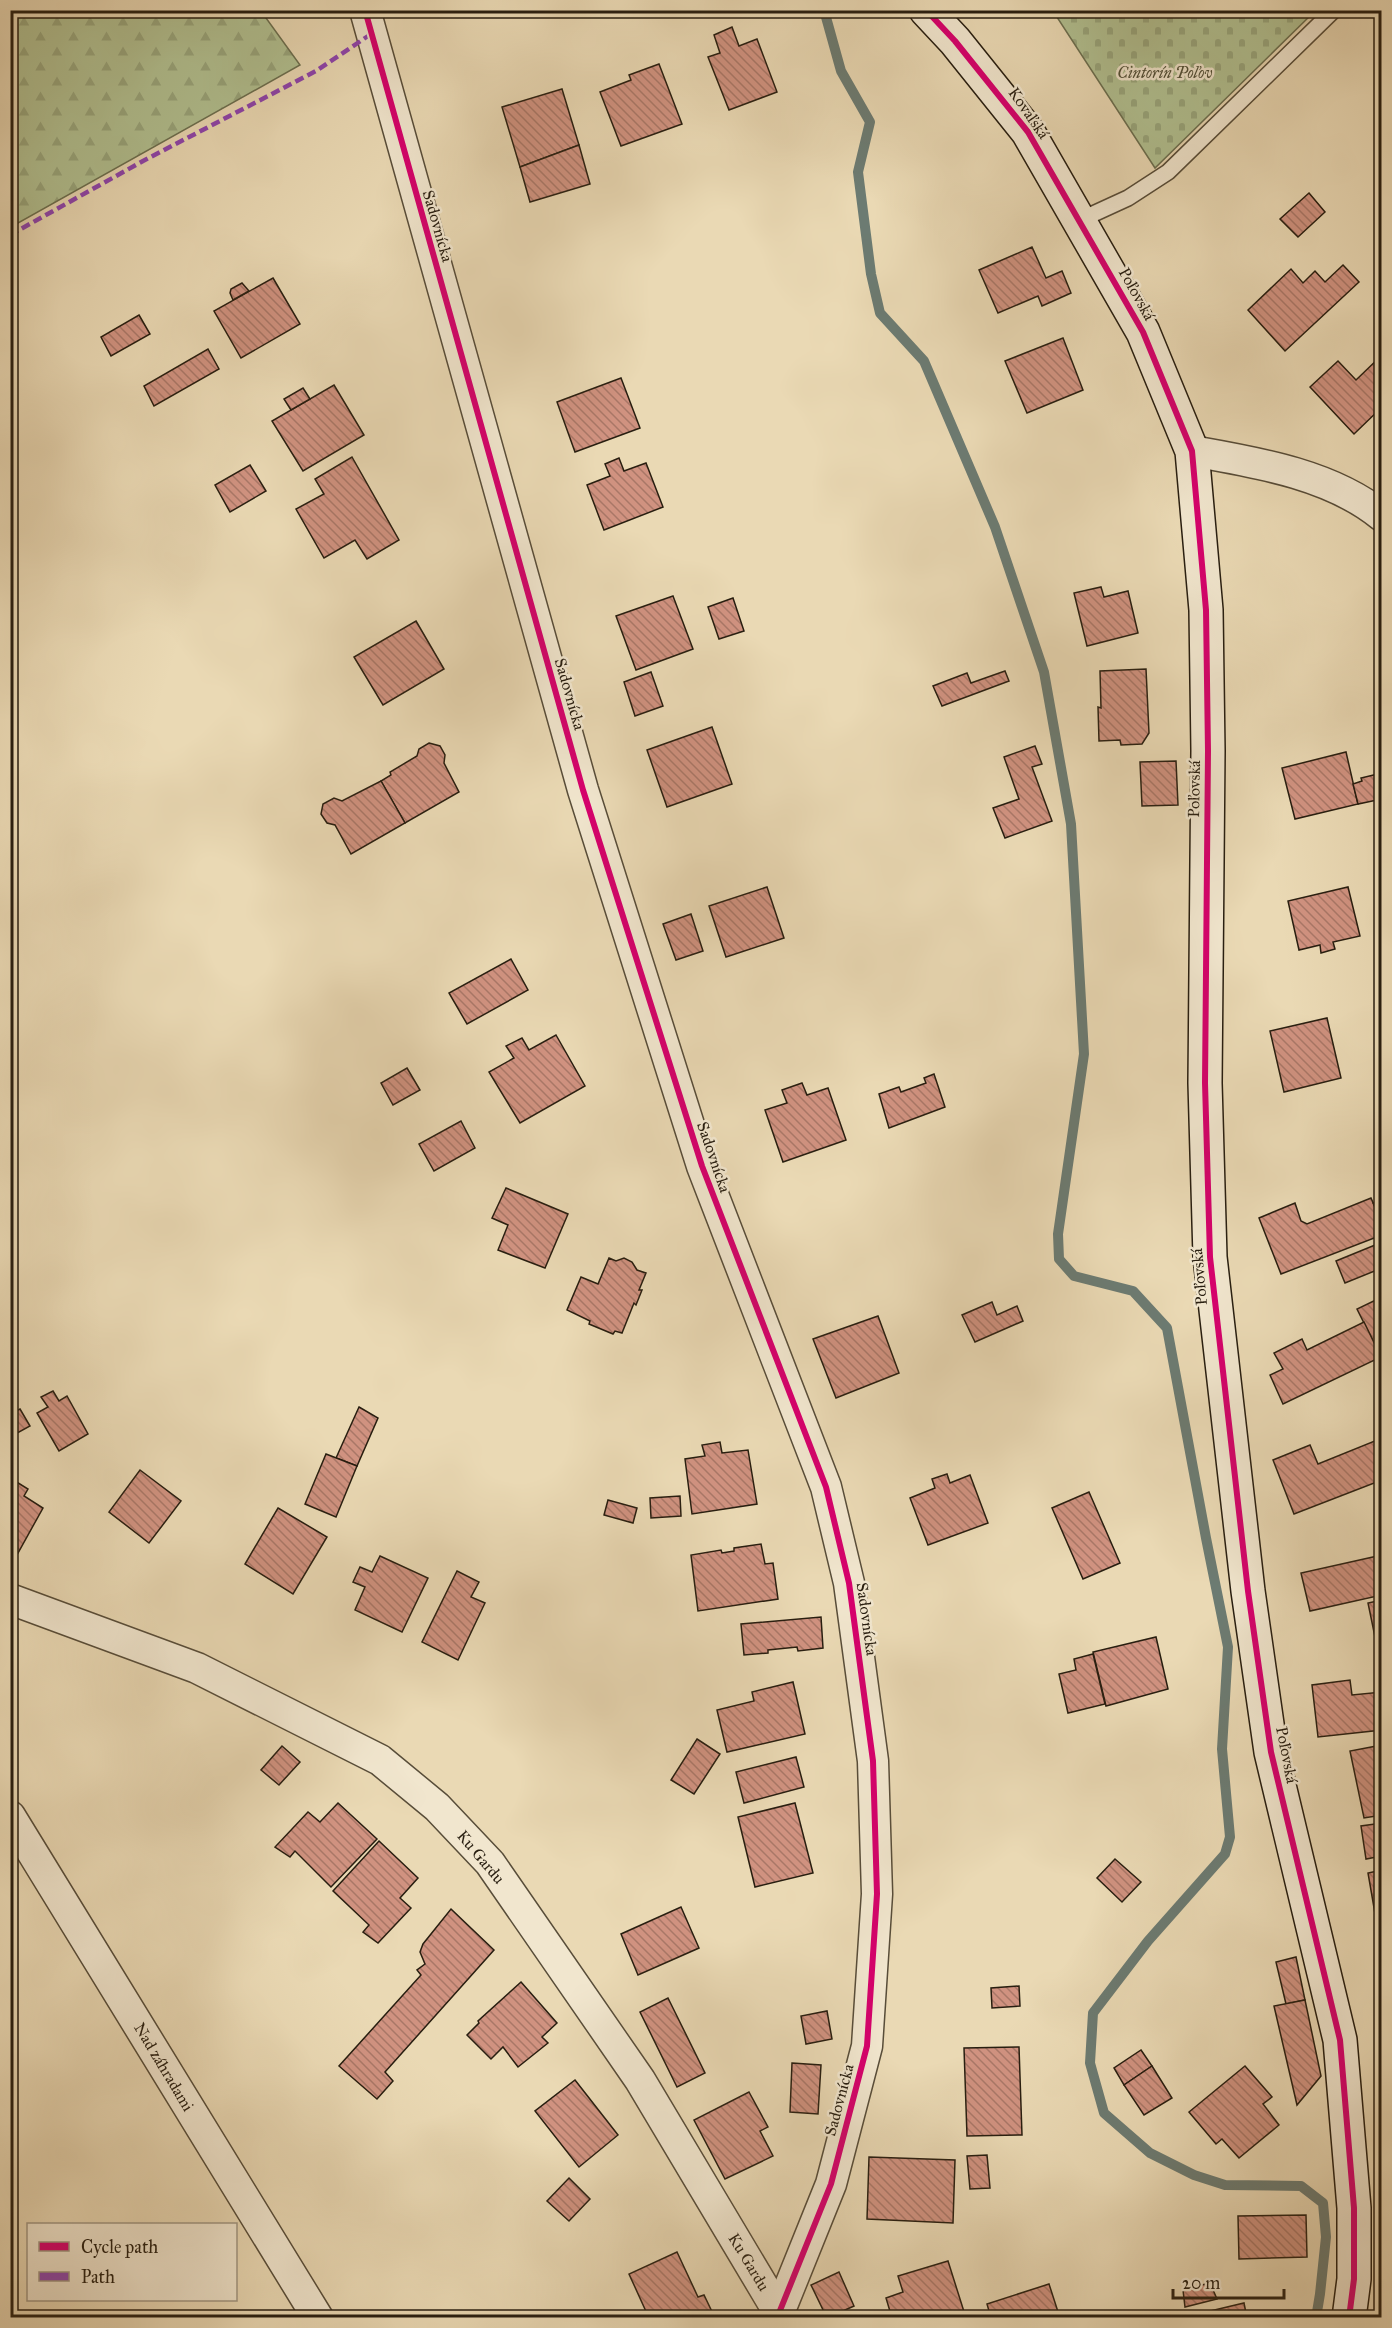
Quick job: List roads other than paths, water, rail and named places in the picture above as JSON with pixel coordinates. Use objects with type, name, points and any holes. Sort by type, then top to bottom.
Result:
[{"type":"street","name":"Sadovnícka","points":[[365,10],[583,790],[702,1166],[826,1487],[849,1583],[873,1761],[877,1894],[867,2046],[831,2184],[779,2315]]},
{"type":"street","name":"Kovaľská","points":[[926,10],[955,41],[1028,132],[1087,232]]},
{"type":"street","name":"Poľovská","points":[[1087,232],[1143,332],[1191,451],[1206,621],[1208,751],[1205,1083],[1210,1257],[1247,1579],[1271,1752],[1340,2040],[1354,2208],[1354,2279],[1349,2318]]},
{"type":"street","points":[[1191,451],[1249,461],[1316,480],[1370,506],[1382,516]]},
{"type":"street","name":"Ku Gardu","points":[[10,1599],[197,1668],[380,1760],[437,1807],[490,1863],[640,2080],[779,2315]]},
{"type":"street","name":"Nad záhradami","points":[[10,1816],[318,2318]]},
{"type":"lane","points":[[1087,232],[1128,198],[1168,172],[1335,10]]},
{"type":"waterway","points":[[824,10],[841,71],[870,122],[858,172],[871,274],[880,313],[924,361],[995,527],[1044,672],[1071,824],[1084,1054],[1058,1234],[1059,1259],[1074,1276],[1133,1291],[1167,1328],[1228,1647],[1222,1749],[1230,1837],[1225,1854],[1148,1941],[1093,2013],[1090,2063],[1104,2113],[1150,2153],[1194,2175],[1225,2185],[1301,2186],[1323,2203],[1326,2237],[1316,2318]]},
{"type":"park label","name":"Cintorín Poľov","points":[[1165,72]]}]
